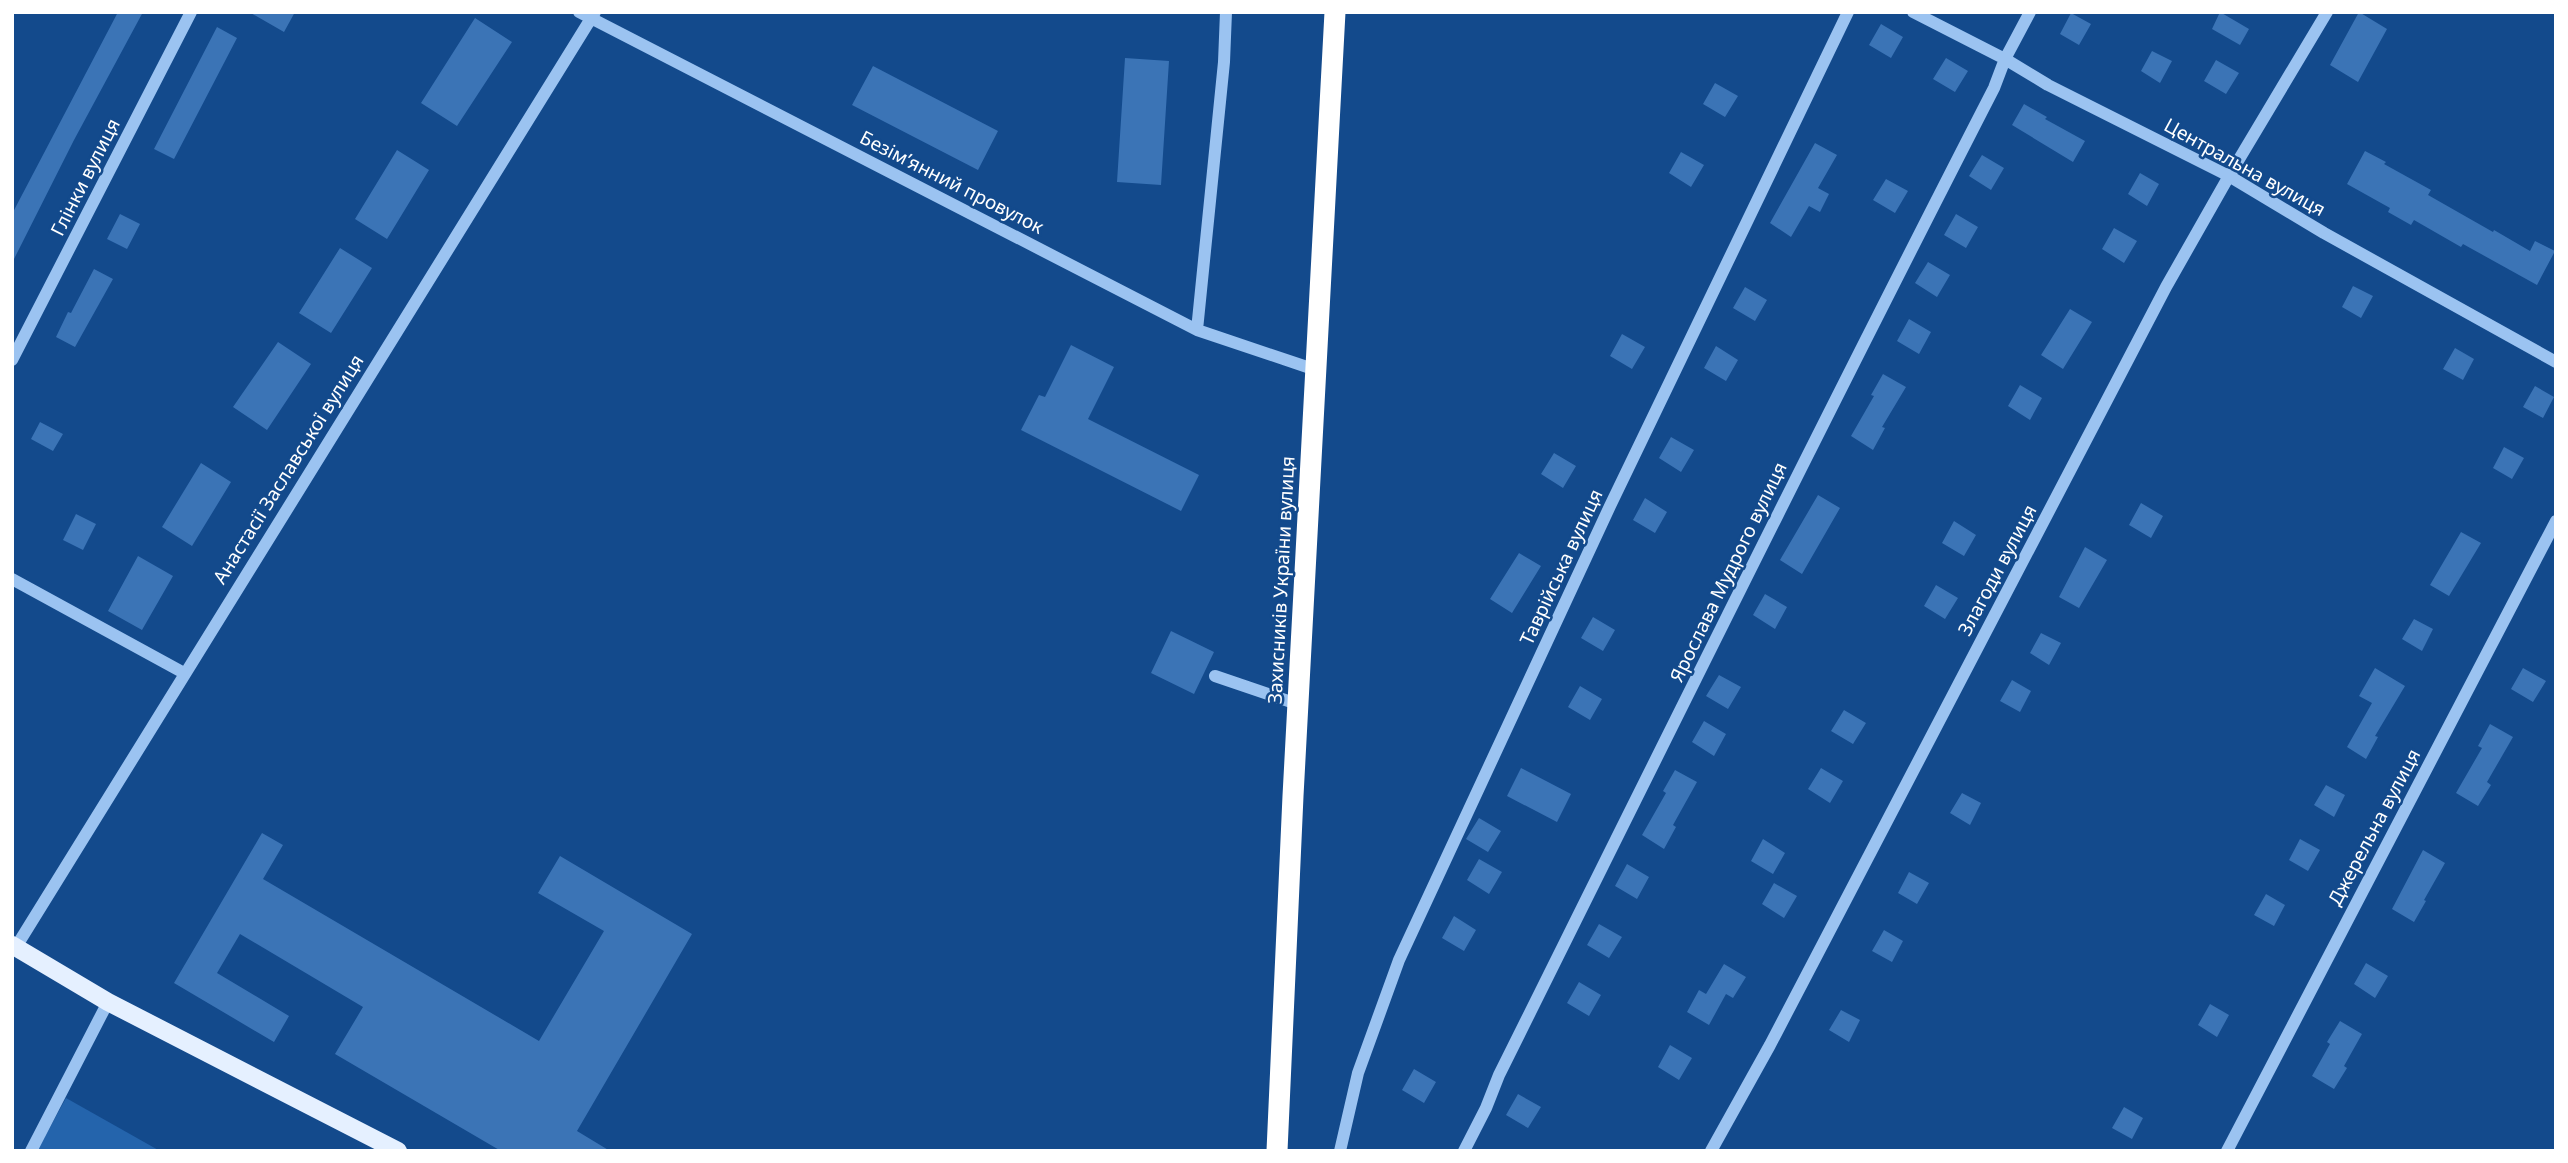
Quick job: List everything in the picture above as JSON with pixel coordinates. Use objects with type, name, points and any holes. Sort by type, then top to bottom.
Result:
[{"type":"highway","name":"Захисників України вулиця","points":[[1277,1151],[1297,704],[1335,12]]},
{"type":"main road","points":[[14,946],[108,1002],[398,1151]]},
{"type":"street","name":"Глінки вулиця","points":[[12,360],[191,12]]},
{"type":"street","name":"Безімʼянний провулок","points":[[579,12],[593,15],[1197,330],[1316,370]]},
{"type":"street","points":[[1197,330],[1224,62],[1226,12]]},
{"type":"street","name":"Таврійська вулиця","points":[[1340,1151],[1358,1073],[1399,960],[1604,519],[1848,12]]},
{"type":"street","name":"Центральна вулиця","points":[[1913,12],[2005,59],[2048,85],[2229,176],[2324,233],[2556,362]]},
{"type":"street","name":"Ярослава Мудрого вулиця","points":[[1464,1151],[1505,1062],[2030,12]]},
{"type":"street","name":"Злагоди вулиця","points":[[1711,1151],[1777,1034],[2166,287],[2326,12]]},
{"type":"street","name":"Анастасії Заславської вулиця","points":[[14,946],[593,15]]},
{"type":"street","name":"Джерельна вулиця","points":[[2227,1151],[2556,521]]},
{"type":"street","points":[[12,579],[184,673]]},
{"type":"street","points":[[1215,676],[1297,704]]},
{"type":"street","points":[[31,1151],[108,1002]]},
{"type":"shaded area","points":[[66,1098],[160,1151],[37,1151]]},
{"type":"building","points":[[118,12],[143,12],[12,263],[12,214]]},
{"type":"building","points":[[249,12],[295,12],[284,32]]},
{"type":"building","points":[[2220,12],[2249,29],[2240,45],[2212,29]]},
{"type":"building","points":[[2359,12],[2387,29],[2358,82],[2330,65]]},
{"type":"building","points":[[2071,13],[2091,24],[2079,45],[2060,34]]},
{"type":"building","points":[[475,18],[512,42],[457,126],[421,103]]},
{"type":"building","points":[[1881,24],[1903,37],[1891,58],[1869,45]]},
{"type":"building","points":[[217,27],[237,38],[174,159],[154,149]]},
{"type":"building","points":[[2152,51],[2172,61],[2160,83],[2141,71]]},
{"type":"building","points":[[1125,58],[1169,61],[1161,185],[1117,182]]},
{"type":"building","points":[[1946,58],[1968,71],[1955,92],[1933,79]]},
{"type":"building","points":[[2216,60],[2239,73],[2226,94],[2204,81]]},
{"type":"building","points":[[873,66],[998,131],[978,170],[852,105]]},
{"type":"building","points":[[1715,83],[1738,96],[1725,117],[1703,104]]},
{"type":"building","points":[[2024,104],[2085,141],[2073,162],[2012,125]]},
{"type":"building","points":[[1815,143],[1837,155],[1818,188],[1829,194],[1820,212],[1809,206],[1791,237],[1770,223]]},
{"type":"building","points":[[397,150],[429,170],[387,239],[355,219]]},
{"type":"building","points":[[2365,151],[2431,190],[2428,195],[2493,232],[2494,230],[2530,251],[2535,241],[2555,251],[2537,285],[2414,220],[2411,225],[2388,212],[2390,208],[2347,184]]},
{"type":"building","points":[[1681,152],[1704,165],[1691,187],[1669,173]]},
{"type":"building","points":[[1982,155],[2004,168],[1991,190],[1969,176]]},
{"type":"building","points":[[2140,173],[2159,184],[2147,206],[2128,194]]},
{"type":"building","points":[[1886,179],[1908,191],[1895,213],[1873,200]]},
{"type":"building","points":[[120,214],[140,224],[127,249],[107,239]]},
{"type":"building","points":[[1956,214],[1978,227],[1966,248],[1944,235]]},
{"type":"building","points":[[2114,228],[2137,241],[2124,263],[2102,249]]},
{"type":"building","points":[[340,248],[372,268],[331,333],[299,313]]},
{"type":"building","points":[[1928,262],[1950,275],[1937,297],[1915,283]]},
{"type":"building","points":[[94,269],[113,279],[75,347],[56,337]]},
{"type":"building","points":[[2353,286],[2373,296],[2361,318],[2342,307]]},
{"type":"building","points":[[1745,287],[1767,300],[1755,321],[1733,308]]},
{"type":"building","points":[[2070,309],[2092,322],[2063,369],[2041,355]]},
{"type":"building","points":[[1909,319],[1931,332],[1919,354],[1897,341]]},
{"type":"building","points":[[1622,334],[1645,347],[1632,369],[1610,356]]},
{"type":"building","points":[[278,342],[311,364],[267,430],[233,407]]},
{"type":"building","points":[[1071,345],[1114,367],[1088,419],[1199,475],[1181,511],[1021,430],[1039,395],[1045,397]]},
{"type":"building","points":[[1716,346],[1738,360],[1726,381],[1704,368]]},
{"type":"building","points":[[2455,348],[2474,359],[2463,380],[2443,369]]},
{"type":"building","points":[[1883,374],[1906,387],[1882,427],[1885,428],[1873,450],[1851,436]]},
{"type":"building","points":[[2020,385],[2042,398],[2030,420],[2008,406]]},
{"type":"building","points":[[2535,386],[2554,397],[2543,418],[2523,407]]},
{"type":"building","points":[[40,422],[63,434],[53,451],[31,439]]},
{"type":"building","points":[[1671,437],[1694,450],[1681,472],[1659,458]]},
{"type":"building","points":[[2504,447],[2524,458],[2512,479],[2493,468]]},
{"type":"building","points":[[1554,453],[1576,466],[1563,488],[1541,474]]},
{"type":"building","points":[[201,463],[231,482],[192,546],[162,527]]},
{"type":"building","points":[[1818,495],[1840,508],[1802,574],[1780,560]]},
{"type":"building","points":[[1645,498],[1667,512],[1655,533],[1633,520]]},
{"type":"building","points":[[2141,503],[2163,516],[2151,538],[2129,525]]},
{"type":"building","points":[[76,514],[96,524],[83,550],[63,540]]},
{"type":"building","points":[[1954,521],[1976,535],[1964,556],[1942,543]]},
{"type":"building","points":[[2461,532],[2481,543],[2449,596],[2430,585]]},
{"type":"building","points":[[2085,547],[2107,560],[2079,608],[2059,597]]},
{"type":"building","points":[[1519,553],[1541,566],[1512,613],[1490,599]]},
{"type":"building","points":[[138,556],[173,576],[142,630],[108,611]]},
{"type":"building","points":[[1936,585],[1958,598],[1945,619],[1924,606]]},
{"type":"building","points":[[1765,594],[1787,607],[1775,629],[1753,615]]},
{"type":"building","points":[[1593,617],[1615,630],[1603,651],[1581,638]]},
{"type":"building","points":[[2414,619],[2433,629],[2422,651],[2402,639]]},
{"type":"building","points":[[1171,631],[1214,652],[1194,694],[1151,673]]},
{"type":"building","points":[[2041,633],[2061,643],[2049,665],[2030,653]]},
{"type":"building","points":[[2375,668],[2405,686],[2375,736],[2378,737],[2366,759],[2347,747],[2372,703],[2359,696]]},
{"type":"building","points":[[2523,668],[2546,681],[2533,702],[2511,689]]},
{"type":"building","points":[[1719,675],[1741,687],[1728,709],[1706,696]]},
{"type":"building","points":[[2012,680],[2031,691],[2020,712],[2000,701]]},
{"type":"building","points":[[1580,686],[1602,699],[1590,720],[1568,707]]},
{"type":"building","points":[[1844,710],[1866,723],[1853,744],[1831,731]]},
{"type":"building","points":[[1704,721],[1726,734],[1714,756],[1692,742]]},
{"type":"building","points":[[2490,724],[2513,737],[2487,782],[2491,785],[2478,806],[2456,793],[2482,748],[2478,746]]},
{"type":"building","points":[[1521,768],[1571,794],[1557,822],[1507,796]]},
{"type":"building","points":[[1821,768],[1843,781],[1830,803],[1808,789]]},
{"type":"building","points":[[1675,770],[1697,782],[1673,825],[1676,827],[1664,849],[1642,835],[1666,793],[1663,791]]},
{"type":"building","points":[[2326,785],[2345,795],[2334,817],[2314,805]]},
{"type":"building","points":[[1962,793],[1981,803],[1970,825],[1950,813]]},
{"type":"building","points":[[1479,818],[1501,831],[1488,852],[1466,839]]},
{"type":"building","points":[[262,833],[283,845],[263,879],[539,1041],[604,931],[538,893],[560,856],[692,934],[577,1131],[610,1151],[501,1151],[335,1054],[363,1007],[240,934],[217,973],[289,1016],[274,1042],[174,983]]},
{"type":"building","points":[[1763,839],[1785,853],[1773,874],[1751,861]]},
{"type":"building","points":[[2300,839],[2320,850],[2308,871],[2289,860]]},
{"type":"building","points":[[2423,850],[2445,863],[2414,922],[2392,909]]},
{"type":"building","points":[[1479,859],[1502,872],[1489,894],[1467,880]]},
{"type":"building","points":[[1627,864],[1649,877],[1637,899],[1615,886]]},
{"type":"building","points":[[1909,872],[1929,883],[1917,904],[1898,893]]},
{"type":"building","points":[[1774,883],[1797,896],[1784,918],[1762,904]]},
{"type":"building","points":[[2266,894],[2285,905],[2274,926],[2254,915]]},
{"type":"building","points":[[1454,916],[1476,930],[1464,951],[1442,938]]},
{"type":"building","points":[[1599,924],[1622,937],[1609,958],[1587,945]]},
{"type":"building","points":[[1884,930],[1903,941],[1892,962],[1872,951]]},
{"type":"building","points":[[2366,963],[2388,976],[2375,998],[2354,984]]},
{"type":"building","points":[[1724,964],[1746,977],[1733,998],[1726,994],[1709,1025],[1687,1012],[1699,990],[1706,994]]},
{"type":"building","points":[[1579,982],[1601,995],[1589,1016],[1567,1003]]},
{"type":"building","points":[[2210,1004],[2229,1015],[2217,1037],[2198,1025]]},
{"type":"building","points":[[1841,1010],[1860,1020],[1849,1042],[1829,1030]]},
{"type":"building","points":[[2340,1021],[2362,1034],[2334,1089],[2312,1076]]},
{"type":"building","points":[[1670,1045],[1692,1058],[1679,1080],[1658,1067]]},
{"type":"building","points":[[1414,1069],[1436,1082],[1424,1103],[1402,1090]]},
{"type":"building","points":[[1518,1094],[1541,1107],[1528,1128],[1506,1115]]},
{"type":"building","points":[[2124,1107],[2143,1118],[2132,1139],[2112,1128]]}]
